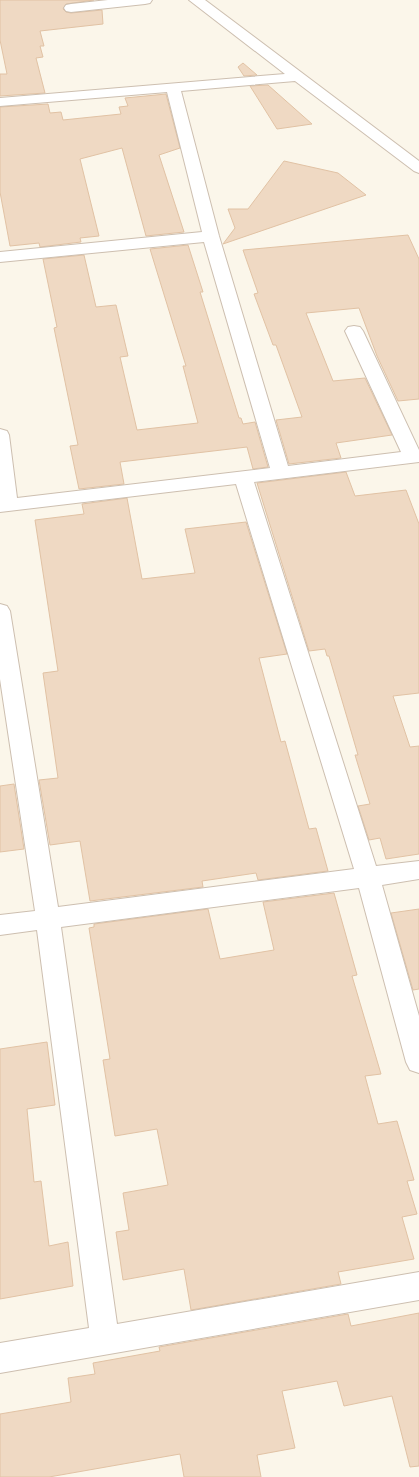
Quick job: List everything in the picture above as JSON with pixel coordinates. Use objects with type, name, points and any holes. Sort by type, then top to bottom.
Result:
[{"type":"street","points":[[71,8],[145,0]]},
{"type":"street","points":[[196,0],[419,168]]},
{"type":"street","points":[[0,102],[297,77]]},
{"type":"street","points":[[173,87],[211,236],[280,471]]},
{"type":"street","points":[[0,257],[211,236]]},
{"type":"street","points":[[0,435],[4,506],[280,471],[416,456],[354,330]]},
{"type":"street","points":[[242,476],[368,877],[419,1062]]},
{"type":"street","points":[[0,611],[48,919],[105,1340]]},
{"type":"street","points":[[0,925],[419,870]]},
{"type":"street","points":[[0,1358],[419,1286]]},
{"type":"building","points":[[0,0],[94,0],[66,4],[63,9],[66,12],[71,13],[102,10],[103,24],[40,31],[44,46],[40,46],[43,57],[36,58],[45,93],[0,96],[0,74],[7,74],[0,40]]},
{"type":"building","points":[[243,63],[257,75],[244,76],[238,67]]},
{"type":"building","points":[[268,85],[312,124],[277,129],[250,86]]},
{"type":"building","points":[[166,94],[180,148],[159,155],[184,232],[146,236],[122,148],[80,159],[99,236],[80,238],[81,242],[40,247],[39,243],[10,246],[0,192],[0,107],[48,104],[50,113],[61,112],[63,120],[121,114],[119,107],[128,106],[125,98]]},
{"type":"building","points":[[284,161],[338,173],[366,195],[223,244],[235,228],[228,209],[248,209]]},
{"type":"building","points":[[408,235],[419,259],[419,399],[398,401],[377,356],[359,308],[306,313],[333,381],[365,378],[392,435],[336,443],[341,458],[289,464],[276,420],[302,417],[276,345],[273,345],[254,294],[258,293],[243,250]]},
{"type":"building","points":[[188,245],[203,292],[200,292],[239,418],[241,418],[243,424],[255,422],[268,467],[253,469],[247,447],[120,462],[124,484],[79,489],[70,446],[78,445],[54,328],[57,327],[43,259],[84,255],[96,307],[116,305],[128,356],[120,357],[137,430],[198,423],[183,366],[186,366],[150,249]]},
{"type":"building","points":[[346,472],[355,496],[406,490],[419,524],[419,693],[393,696],[410,747],[419,746],[419,854],[386,859],[380,838],[369,840],[358,806],[370,804],[355,755],[358,755],[329,656],[327,656],[325,649],[309,651],[257,483]]},
{"type":"building","points":[[127,498],[142,579],[195,573],[185,529],[246,522],[287,654],[259,658],[281,742],[285,741],[309,829],[316,828],[328,871],[258,880],[256,873],[202,881],[203,887],[90,901],[80,841],[50,845],[39,780],[58,778],[43,673],[58,671],[35,520],[84,514],[82,504]]},
{"type":"building","points":[[14,784],[24,849],[0,852],[0,786]]},
{"type":"building","points":[[334,893],[357,975],[352,976],[381,1074],[365,1076],[378,1124],[397,1121],[414,1180],[407,1181],[417,1214],[402,1217],[414,1259],[338,1272],[341,1284],[191,1310],[184,1269],[123,1280],[116,1232],[129,1230],[123,1193],[168,1185],[157,1129],[115,1136],[103,1060],[110,1059],[89,928],[94,927],[94,924],[208,909],[220,959],[274,950],[263,902]]},
{"type":"building","points":[[419,909],[419,989],[413,990],[391,913]]},
{"type":"building","points":[[47,1042],[55,1105],[27,1109],[34,1182],[41,1181],[49,1246],[68,1242],[73,1286],[0,1299],[0,1049]]},
{"type":"building","points":[[419,1313],[419,1466],[410,1467],[392,1396],[344,1406],[337,1381],[282,1391],[295,1448],[257,1455],[261,1477],[184,1477],[180,1454],[49,1477],[0,1477],[0,1414],[71,1402],[68,1378],[95,1374],[93,1363],[160,1351],[159,1347],[348,1314],[351,1326]]}]
